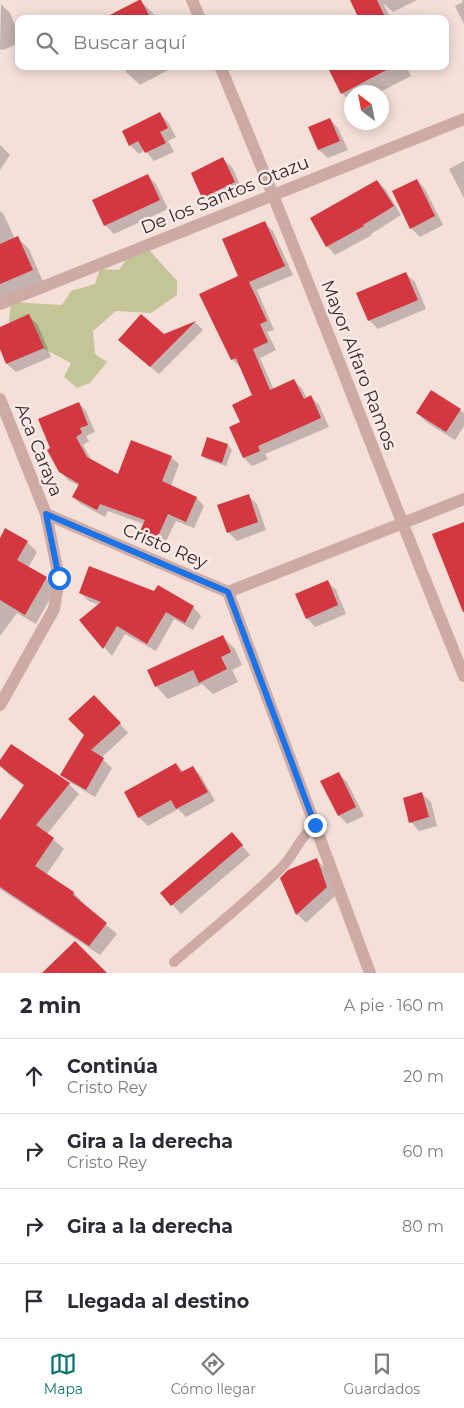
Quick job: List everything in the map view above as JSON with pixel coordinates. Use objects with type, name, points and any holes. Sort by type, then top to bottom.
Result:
[{"type":"street","points":[[192,0],[198,15]]},
{"type":"street","name":"Mayor Alfaro Ramos","points":[[222,70],[274,195],[402,524],[464,676]]},
{"type":"street","name":"De los Santos Otazu","points":[[0,304],[464,119]]},
{"type":"street","name":"Aca Caraya","points":[[0,399],[46,514]]},
{"type":"street","points":[[370,973],[228,592],[464,499]]},
{"type":"street","points":[[0,705],[54,609],[59,578],[46,514]]},
{"type":"street","name":"Cristo Rey","points":[[46,514],[228,592]]},
{"type":"lane","points":[[174,962],[273,876],[290,859],[303,836],[315,825]]},
{"type":"green space","points":[[132,251],[150,251],[177,281],[177,295],[151,313],[116,311],[93,331],[95,354],[107,362],[90,383],[77,388],[64,377],[71,363],[25,339],[7,343],[11,302],[62,305],[71,291],[95,284],[100,269],[119,270]]},
{"type":"building","points":[[141,0],[149,15],[110,15]]},
{"type":"building","points":[[350,0],[377,0],[384,15],[357,15]]},
{"type":"building","points":[[329,70],[386,70],[358,85],[344,85],[344,92],[341,94]]},
{"type":"building","points":[[160,112],[168,128],[160,132],[166,143],[145,153],[138,141],[129,146],[122,131]]},
{"type":"building","points":[[330,118],[340,141],[318,150],[308,127]]},
{"type":"building","points":[[223,157],[235,182],[202,198],[191,173]]},
{"type":"building","points":[[148,174],[160,200],[104,226],[92,200]]},
{"type":"building","points":[[417,179],[435,216],[410,229],[392,191]]},
{"type":"building","points":[[377,180],[394,206],[364,226],[326,247],[310,218]]},
{"type":"building","points":[[265,221],[285,266],[249,282],[267,321],[260,324],[268,342],[253,349],[270,390],[294,379],[304,399],[311,395],[321,418],[258,446],[260,451],[243,458],[229,427],[240,422],[232,405],[252,395],[236,358],[231,360],[199,294],[238,276],[222,239]]},
{"type":"building","points":[[18,236],[33,270],[0,284],[0,244]]},
{"type":"building","points":[[406,272],[418,300],[368,321],[356,293]]},
{"type":"building","points":[[29,314],[44,348],[6,364],[0,349],[0,327]]},
{"type":"building","points":[[141,314],[164,334],[196,321],[150,367],[118,340]]},
{"type":"building","points":[[431,390],[461,409],[446,432],[416,413]]},
{"type":"building","points":[[79,402],[88,425],[80,428],[82,433],[76,437],[87,457],[118,474],[131,440],[172,456],[162,481],[197,497],[186,522],[168,514],[157,538],[140,531],[145,520],[100,504],[97,510],[72,497],[79,484],[59,472],[47,450],[50,448],[38,419]]},
{"type":"building","points":[[207,437],[228,444],[222,463],[201,456]]},
{"type":"building","points":[[249,494],[258,522],[227,533],[217,505]]},
{"type":"building","points":[[464,522],[464,612],[463,612],[432,534]]},
{"type":"building","points":[[5,528],[28,541],[17,560],[47,577],[25,615],[0,600],[0,538]]},
{"type":"building","points":[[89,566],[154,591],[158,585],[194,606],[185,623],[166,612],[147,644],[117,626],[103,649],[79,620],[101,602],[79,593]]},
{"type":"building","points":[[328,580],[338,605],[306,619],[295,594]]},
{"type":"building","points":[[223,635],[231,652],[221,657],[227,669],[199,683],[193,670],[155,687],[147,670]]},
{"type":"building","points":[[94,695],[121,723],[91,750],[104,758],[86,790],[60,775],[84,735],[68,719]]},
{"type":"building","points":[[11,744],[70,783],[36,825],[54,838],[35,866],[74,892],[73,895],[107,923],[89,946],[0,887],[0,820],[24,785],[0,766],[0,760]]},
{"type":"building","points":[[176,763],[181,772],[193,766],[208,792],[176,809],[171,800],[138,818],[124,792]]},
{"type":"building","points":[[339,772],[356,807],[338,816],[320,781]]},
{"type":"building","points":[[422,792],[429,817],[409,823],[403,798]]},
{"type":"building","points":[[232,832],[243,845],[171,906],[160,893]]},
{"type":"building","points":[[317,858],[327,887],[296,915],[280,878],[288,870]]},
{"type":"building","points":[[75,941],[107,973],[42,973]]},
{"type":"route","points":[[59,578],[46,514],[228,592],[315,825]]}]
